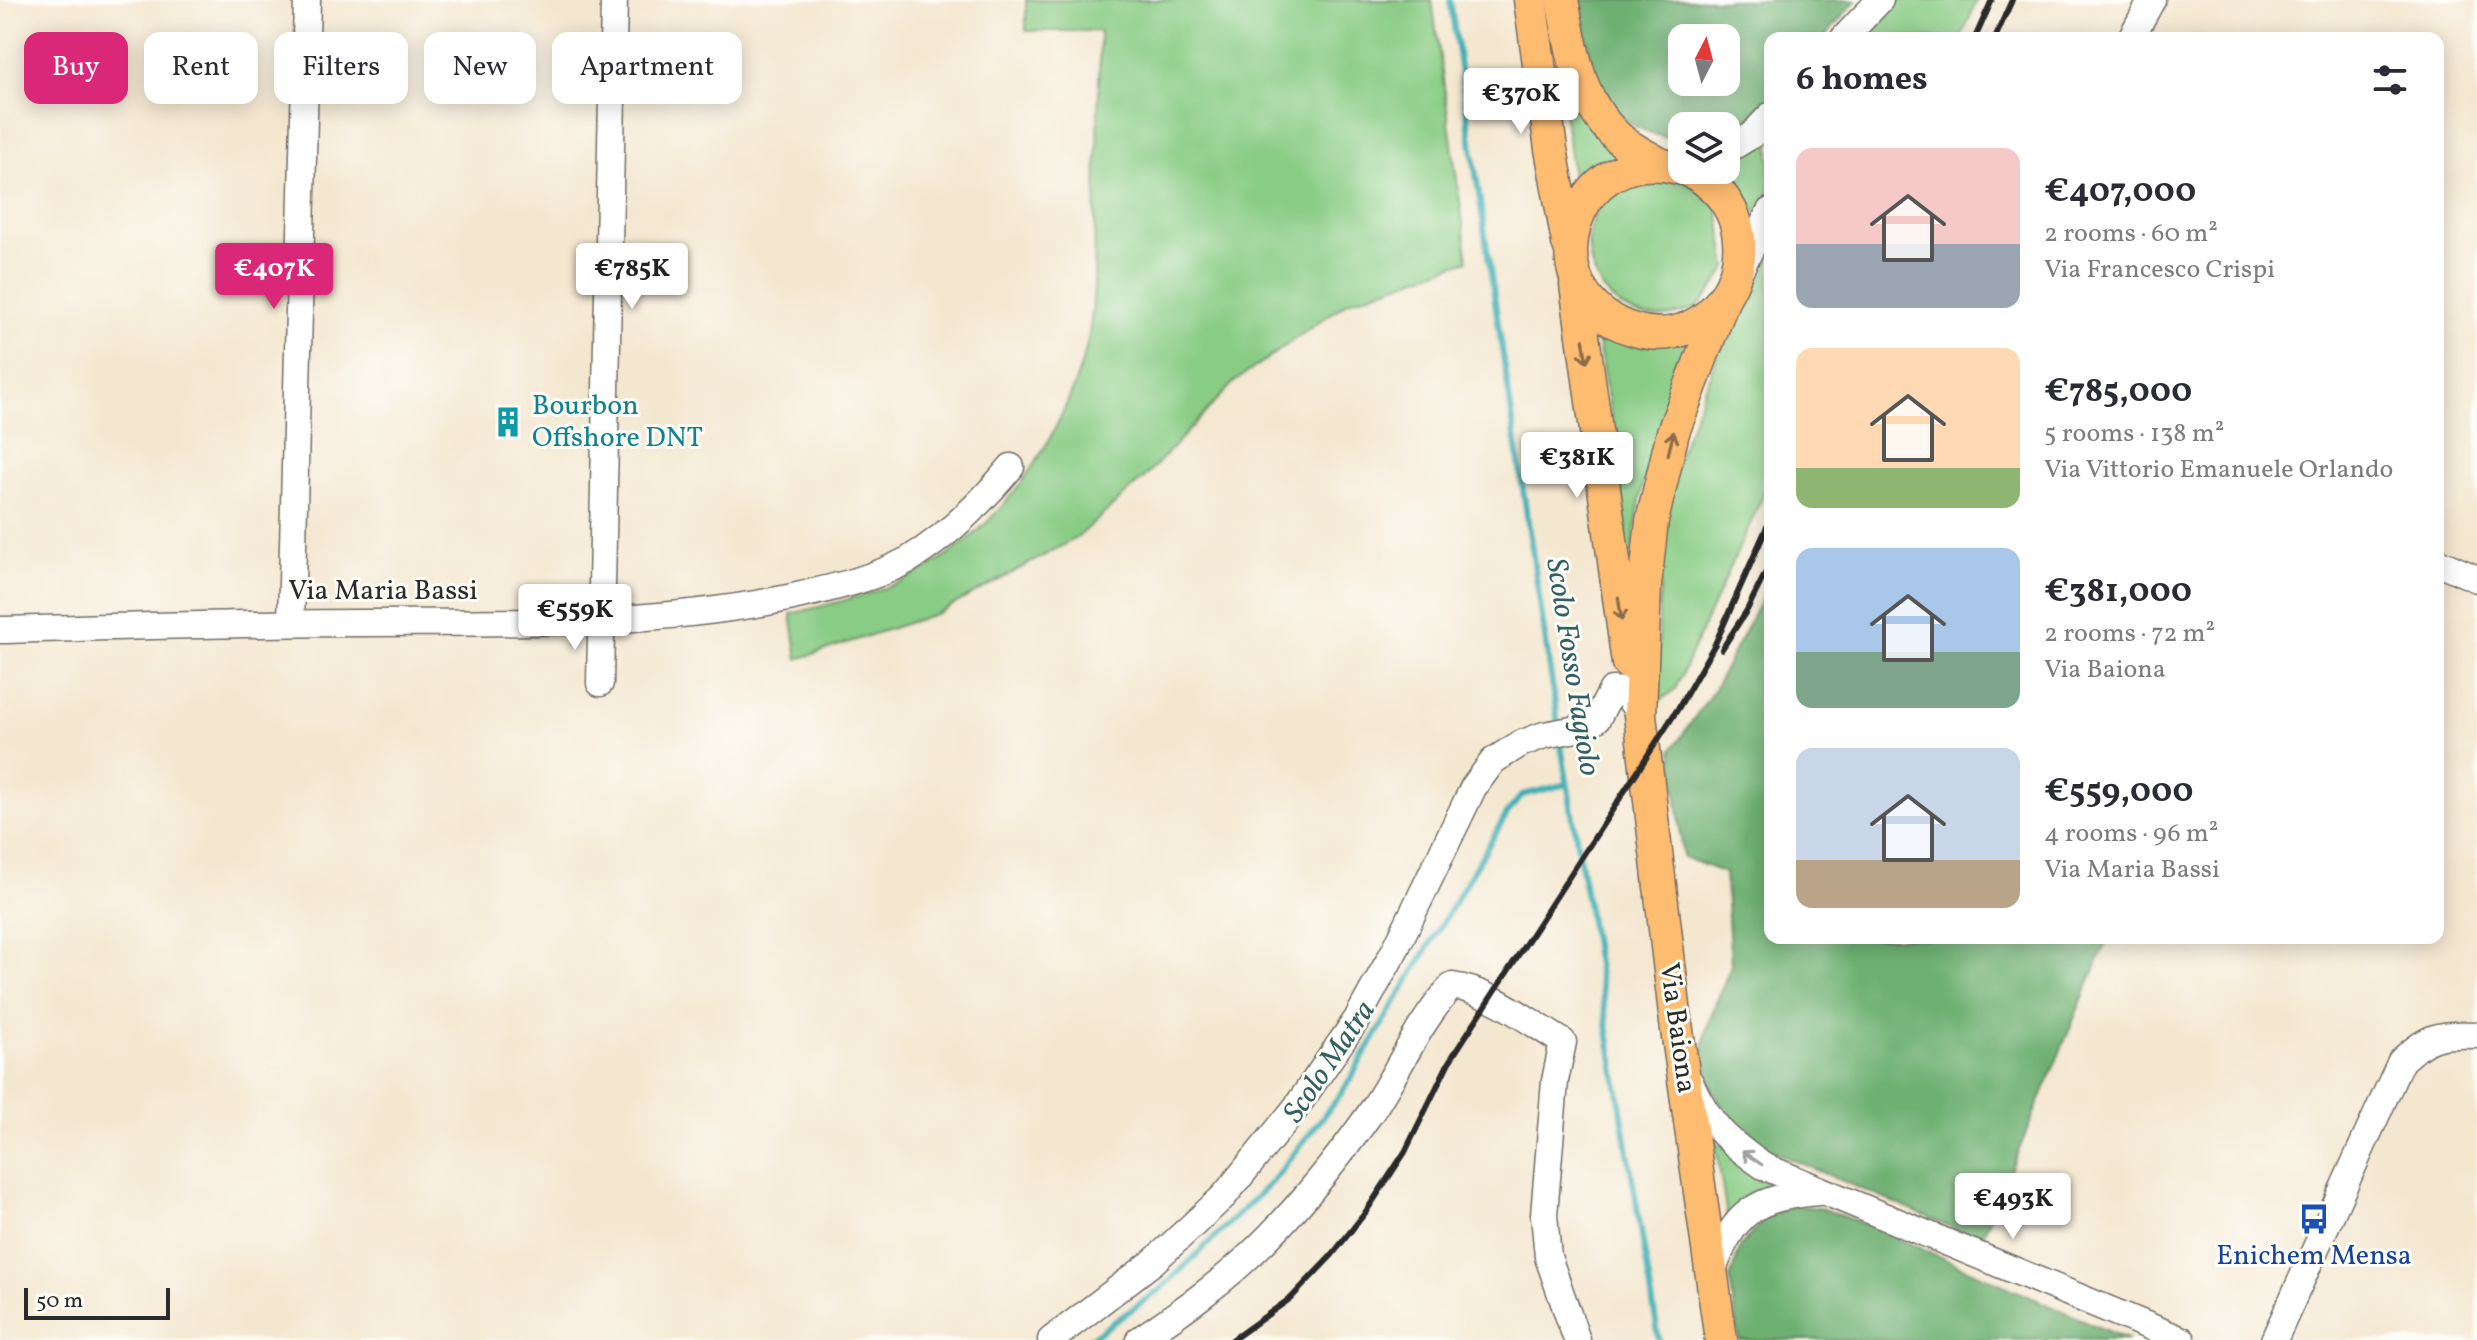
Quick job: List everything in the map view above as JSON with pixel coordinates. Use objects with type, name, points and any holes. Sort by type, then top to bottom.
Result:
[{"type":"main road","points":[[1530,0],[1551,149],[1573,268],[1584,295],[1599,312],[1618,325],[1640,332],[1663,333],[1686,328],[1706,317],[1729,290],[1740,254],[1738,228],[1728,205],[1710,184]]},
{"type":"main road","points":[[1562,0],[1583,92],[1597,114],[1622,141],[1668,163]]},
{"type":"main road","points":[[1573,268],[1571,237],[1578,212],[1592,192],[1611,176],[1634,166],[1668,166]]},
{"type":"main road","name":"Via Baiona","points":[[1573,268],[1626,657],[1640,715],[1682,1064],[1721,1340]]},
{"type":"main road","name":"Via Baiona","points":[[1640,715],[1645,586],[1652,521],[1673,432],[1729,290]]},
{"type":"street","points":[[291,623],[307,0]]},
{"type":"street","points":[[600,683],[614,0]]},
{"type":"street","points":[[1850,32],[1880,0]]},
{"type":"street","points":[[1863,32],[1880,0]]},
{"type":"street","points":[[2134,32],[2152,0]]},
{"type":"street","points":[[1740,142],[1764,122]]},
{"type":"street","name":"Via Baiona","points":[[1729,290],[1764,223]]},
{"type":"street","name":"Via Maria Bassi","points":[[0,630],[600,620],[694,615],[746,607],[844,586],[907,560],[966,517],[1011,467]]},
{"type":"street","points":[[2444,565],[2477,579]]},
{"type":"street","points":[[1051,1340],[1153,1262],[1204,1215],[1224,1196],[1286,1120],[1357,1019],[1396,948],[1473,788],[1493,761],[1520,744],[1544,735],[1582,728],[1597,719],[1612,690],[1624,691],[1640,715]]},
{"type":"street","points":[[1139,1340],[1210,1290],[1246,1258],[1314,1186],[1370,1113],[1437,1003],[1452,986],[1467,988],[1500,1004],[1563,1042],[1555,1081],[1544,1215],[1548,1257],[1577,1340]]},
{"type":"street","points":[[2274,1340],[2401,1061],[2421,1042],[2447,1034],[2477,1035]]},
{"type":"street","points":[[1682,1064],[1702,1107],[1730,1142],[1763,1166],[2182,1340]]},
{"type":"street","points":[[1712,1273],[1723,1242],[1742,1217],[1764,1201],[1823,1191]]},
{"type":"green space","points":[[1026,0],[1432,0],[1468,260],[1349,301],[1234,382],[1146,476],[1078,537],[938,613],[798,659],[791,614],[896,584],[956,549],[1006,502],[1027,475],[1061,416],[1075,384],[1089,336],[1093,305],[1100,31],[1026,31]]},
{"type":"green space","points":[[1581,0],[1856,0],[1829,32],[1764,32],[1764,102],[1740,127],[1740,112],[1668,112],[1668,138],[1641,129],[1629,122],[1607,97],[1593,66]]},
{"type":"green space","points":[[1892,0],[1977,0],[1964,32],[1873,32]]},
{"type":"green space","points":[[1557,58],[1573,99],[1621,156],[1576,199]]},
{"type":"green space","points":[[1764,136],[1764,200],[1757,213],[1735,184],[1740,184],[1740,152]]},
{"type":"green space","points":[[1668,178],[1668,184],[1689,184],[1717,203],[1727,268],[1701,303],[1667,316],[1639,314],[1617,303],[1601,286],[1591,264],[1589,240],[1594,216],[1608,195],[1631,180]]},
{"type":"green space","points":[[1764,250],[1764,493],[1675,689],[1659,702],[1659,604],[1671,476],[1733,316]]},
{"type":"green space","points":[[1593,316],[1695,334],[1670,398],[1642,488],[1631,554],[1626,553],[1610,409]]},
{"type":"green space","points":[[1764,594],[1764,944],[2105,944],[1981,1240],[1767,1149],[1732,1123],[1713,1090],[1702,1053],[1708,1023],[1731,965],[1725,873],[1683,857],[1672,750],[1713,691]]},
{"type":"green space","points":[[1715,1141],[1776,1183],[1751,1193],[1734,1213],[1727,1216]]},
{"type":"green space","points":[[1794,1205],[1824,1209],[1872,1227],[2128,1340],[1739,1340],[1730,1278],[1741,1245],[1765,1218]]},
{"type":"waterway","name":"Scolo Fosso Fagiolo","points":[[1450,0],[1558,724]]},
{"type":"waterway","name":"Scolo Fosso Fagiolo","points":[[1560,739],[1659,1340]]},
{"type":"waterway","name":"Scolo Matra","points":[[1088,1340],[1161,1289],[1272,1182],[1343,1091],[1508,812],[1522,795],[1567,784]]},
{"type":"railway","points":[[1978,32],[1992,0]]},
{"type":"railway","points":[[1998,32],[2012,0]]},
{"type":"railway","points":[[1232,1340],[1291,1298],[1332,1255],[1365,1213],[1405,1152],[1449,1062],[1679,707],[1715,644],[1764,534]]},
{"type":"railway","points":[[1722,649],[1764,576]]},
{"type":"place","name":"Bourbon Offshore DNT","points":[[508,422]]},
{"type":"place","name":"Enichem Mensa","points":[[2314,1219]]}]
